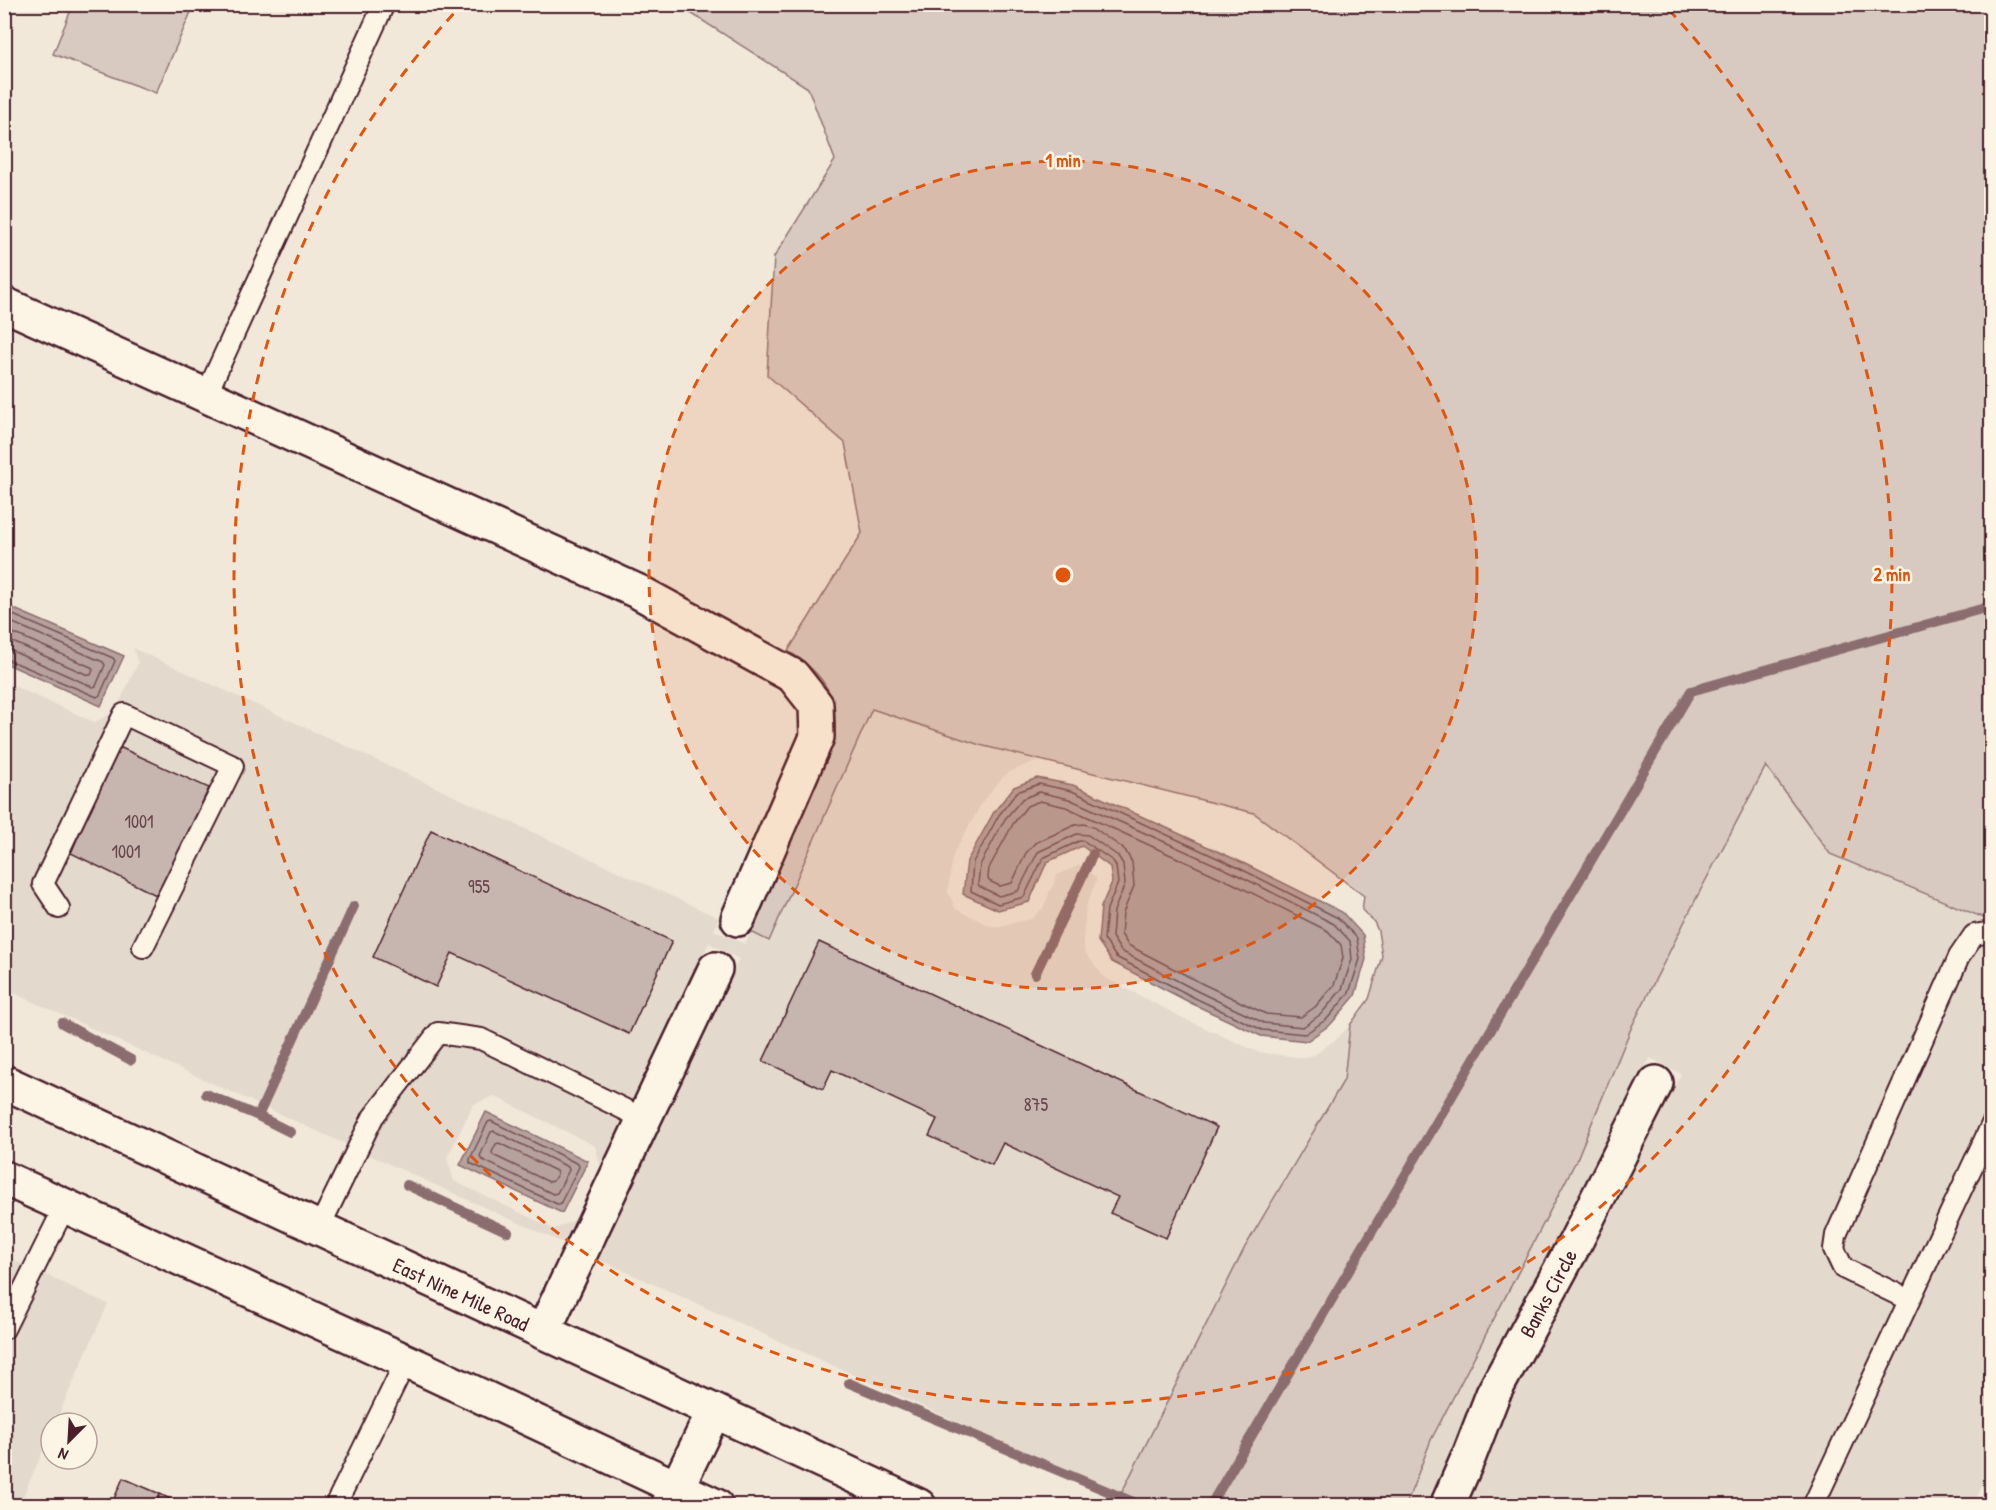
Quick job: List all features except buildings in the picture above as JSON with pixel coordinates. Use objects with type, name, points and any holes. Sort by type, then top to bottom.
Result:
[{"type":"street","points":[[4,304],[639,591],[794,676],[816,705],[818,737],[738,919]]},
{"type":"street","points":[[543,1332],[715,969]]},
{"type":"street","name":"East Nine Mile Road","points":[[4,1082],[919,1506]]},
{"type":"street","name":"Banks Circle","points":[[1447,1506],[1470,1456],[1493,1394],[1576,1241],[1656,1083]]},
{"type":"street","points":[[4,1178],[406,1361],[673,1497],[716,1506]]},
{"type":"street","points":[[673,1497],[714,1411]]},
{"type":"lane","points":[[206,395],[384,4]]},
{"type":"lane","points":[[60,908],[43,884],[124,714],[233,766],[142,947]]},
{"type":"lane","points":[[1909,1300],[1843,1269],[1834,1250],[1836,1235],[1959,957],[1974,934],[1992,932]]},
{"type":"lane","points":[[319,1228],[373,1117],[438,1033],[481,1038],[644,1119]]},
{"type":"lane","points":[[1813,1506],[1992,1124]]},
{"type":"lane","points":[[4,1329],[65,1206]]},
{"type":"lane","points":[[335,1506],[406,1361]]},
{"type":"shaded area","points":[[73,5],[194,5],[156,93],[53,54]]},
{"type":"shaded area","points":[[678,5],[1991,5],[1991,921],[1830,854],[1766,766],[1632,1026],[1577,1159],[1431,1440],[1406,1505],[1140,1506],[1120,1496],[1245,1247],[1344,1080],[1350,1025],[1369,999],[1382,956],[1378,931],[1374,922],[1362,910],[1364,896],[1254,813],[980,745],[872,709],[769,941],[751,932],[833,744],[835,714],[828,690],[812,669],[788,651],[862,533],[845,443],[767,375],[774,257],[835,160],[808,88]]},
{"type":"shaded area","points":[[133,648],[719,918],[714,930],[745,944],[751,932],[769,941],[872,709],[980,745],[1070,768],[1042,761],[1033,762],[1003,777],[983,801],[952,860],[948,893],[956,909],[990,926],[1031,919],[1043,908],[1057,875],[1079,865],[1096,877],[1086,907],[1083,941],[1085,952],[1104,977],[1185,1019],[1258,1052],[1304,1058],[1314,1055],[1338,1038],[1350,1025],[1344,1080],[1245,1247],[1120,1496],[596,1258],[739,959],[709,943],[601,1167],[595,1146],[494,1096],[473,1105],[447,1158],[454,1181],[554,1229],[575,1220],[594,1183],[565,1244],[5,989],[5,682],[94,722],[115,712],[138,663]]},
{"type":"shaded area","points":[[1766,765],[1830,854],[1991,921],[1992,1466],[1973,1505],[1466,1505],[1509,1401],[1592,1249],[1681,1074],[1650,1058],[1561,1233],[1478,1386],[1453,1449],[1427,1505],[1406,1506],[1431,1440],[1577,1159],[1632,1026]]},
{"type":"shaded area","points":[[5,1256],[108,1304],[60,1411],[39,1411],[39,1460],[19,1505],[5,1506]]},
{"type":"water","points":[[5,605],[124,656],[101,706],[5,663]]},
{"type":"water","points":[[1037,778],[1073,785],[1241,862],[1342,912],[1363,935],[1366,959],[1355,996],[1331,1024],[1307,1041],[1261,1036],[1112,962],[1098,941],[1101,907],[1112,882],[1110,867],[1082,846],[1047,862],[1029,902],[998,910],[963,894],[967,861],[994,812],[1014,787]]},
{"type":"water","points":[[486,1112],[588,1161],[562,1213],[460,1165]]},
{"type":"waterway","points":[[1210,1506],[1691,691],[1992,606]]},
{"type":"waterway","points":[[1035,974],[1093,854]]},
{"type":"waterway","points":[[258,1116],[354,906]]},
{"type":"waterway","points":[[62,1023],[131,1060]]},
{"type":"waterway","points":[[206,1094],[290,1132]]},
{"type":"waterway","points":[[407,1185],[508,1232]]},
{"type":"waterway","points":[[849,1383],[1143,1506]]}]
